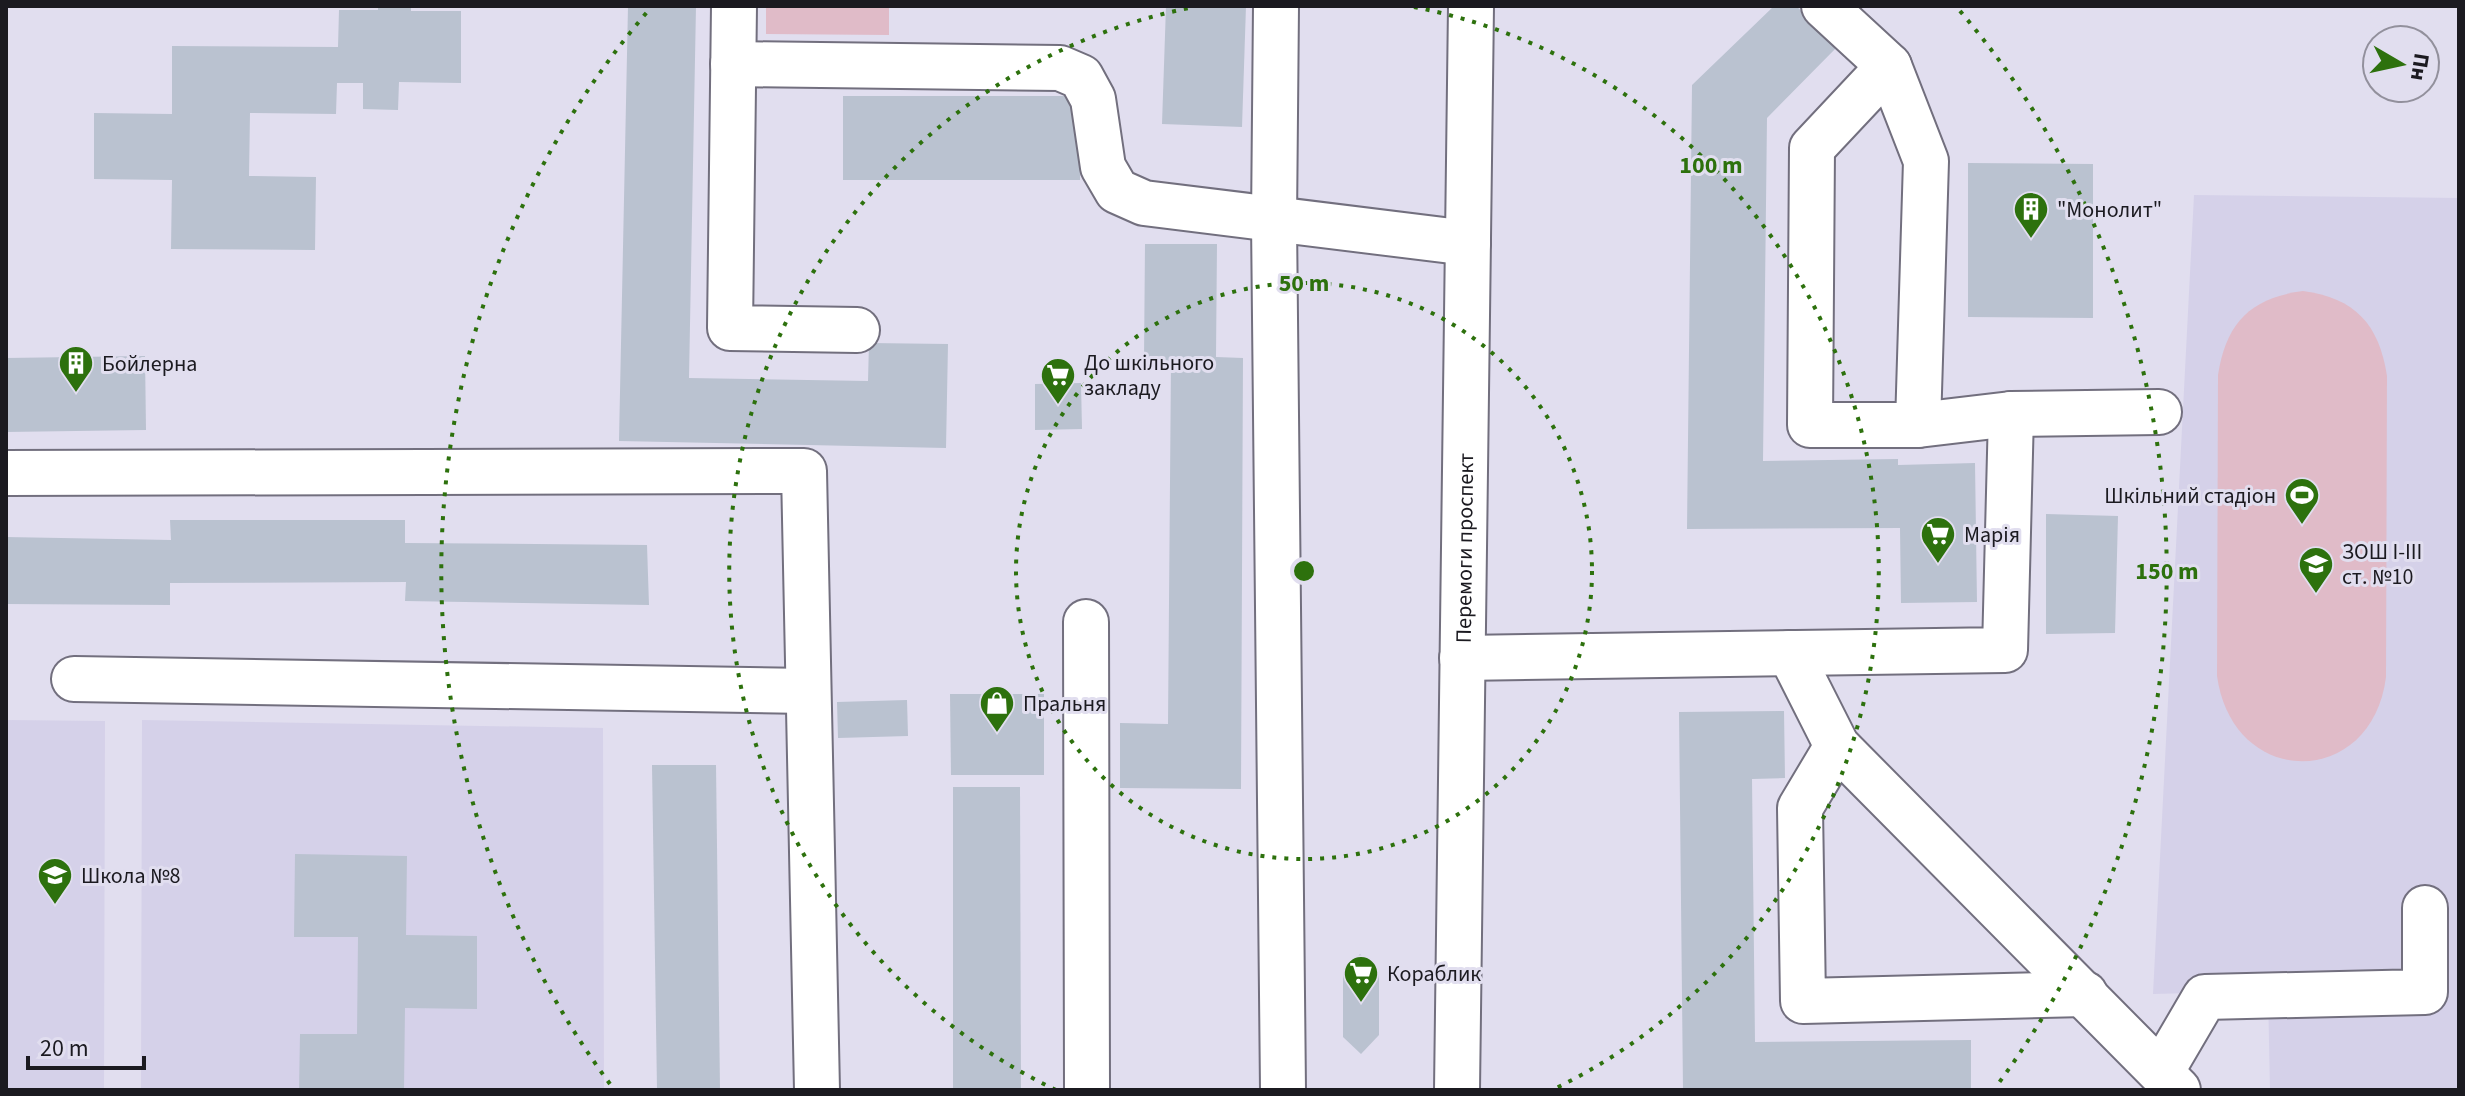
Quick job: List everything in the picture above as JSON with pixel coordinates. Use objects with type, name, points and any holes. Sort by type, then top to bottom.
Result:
[{"type":"street","points":[[734,6],[730,328],[857,330]]},
{"type":"street","points":[[1276,6],[1274,221],[1283,1090]]},
{"type":"street","name":"Перемоги проспект","points":[[1457,1090],[1471,6]]},
{"type":"street","points":[[1824,6],[1889,66],[1926,161],[1918,425]]},
{"type":"street","points":[[733,64],[1060,68],[1081,77],[1093,99],[1103,167],[1117,191],[1144,203],[1468,243]]},
{"type":"street","points":[[1889,66],[1812,148],[1810,425],[1918,425],[2011,414],[2159,412]]},
{"type":"street","points":[[1462,658],[2005,650],[2011,414]]},
{"type":"street","points":[[6,473],[804,471],[817,1090]]},
{"type":"street","points":[[1086,622],[1087,1090]]},
{"type":"street","points":[[1790,653],[1837,746],[2169,1081],[2205,997],[2425,992],[2425,908]]},
{"type":"street","points":[[74,679],[808,691]]},
{"type":"street","points":[[1837,746],[1800,808],[1803,1001],[2085,994]]},
{"type":"shaded area","points":[[766,6],[889,6],[889,35],[766,34]]},
{"type":"shaded area","name":"ЗОШ І-ІІІ ст. №10","points":[[2194,195],[2459,198],[2459,1090],[2270,1090],[2268,991],[2153,994]]},
{"type":"shaded area","name":"Шкільний стадіон","points":[[2303,291],[2337,300],[2362,317],[2378,342],[2387,376],[2386,677],[2375,714],[2356,740],[2331,756],[2302,761],[2274,756],[2248,740],[2228,713],[2217,676],[2218,375],[2222,357],[2234,327],[2255,307],[2284,294]]},
{"type":"shaded area","name":"Школа №8","points":[[6,720],[105,721],[104,1090],[6,1090]]},
{"type":"shaded area","points":[[142,720],[603,728],[604,1090],[141,1090]]},
{"type":"building","points":[[378,6],[411,6],[411,11],[461,11],[461,83],[399,82],[398,110],[363,109],[363,83],[337,83],[336,114],[250,113],[249,176],[316,177],[315,250],[171,249],[172,180],[94,179],[94,113],[172,114],[172,46],[338,47],[339,10],[378,10]]},
{"type":"building","points":[[628,6],[696,6],[689,378],[868,381],[869,343],[948,344],[946,448],[619,441]]},
{"type":"building","points":[[1166,6],[1246,6],[1242,127],[1162,124]]},
{"type":"building","points":[[1774,6],[1796,6],[1839,45],[1767,118],[1763,461],[1898,459],[1898,465],[1975,463],[1977,602],[1901,603],[1900,528],[1687,529],[1692,85]]},
{"type":"building","points":[[843,96],[1080,96],[1080,180],[843,180]]},
{"type":"building","name":"\"Монолит\"","points":[[1968,163],[2093,164],[2093,318],[1968,317]]},
{"type":"building","points":[[1145,244],[1217,244],[1216,357],[1243,358],[1241,789],[1120,788],[1120,723],[1168,724],[1171,361],[1144,360]]},
{"type":"building","name":"Бойлерна","points":[[145,356],[146,430],[6,432],[6,358]]},
{"type":"building","name":"До шкільного закладу","points":[[1081,383],[1082,429],[1035,430],[1035,384]]},
{"type":"building","points":[[2046,514],[2118,516],[2115,633],[2046,634]]},
{"type":"building","points":[[170,520],[405,520],[405,543],[647,545],[649,605],[405,601],[406,582],[170,583],[170,605],[6,604],[6,537],[171,540]]},
{"type":"building","name":"Пральня","points":[[950,694],[1044,694],[1044,775],[951,775]]},
{"type":"building","points":[[907,700],[908,736],[838,738],[837,702]]},
{"type":"building","points":[[1784,711],[1785,778],[1752,779],[1755,1042],[1971,1040],[1971,1090],[1683,1090],[1679,712]]},
{"type":"building","points":[[652,765],[716,765],[720,1090],[657,1090]]},
{"type":"building","points":[[953,787],[1020,787],[1021,1090],[953,1090]]},
{"type":"building","points":[[295,854],[407,856],[406,935],[477,936],[477,1009],[405,1008],[404,1090],[299,1090],[300,1034],[357,1034],[358,937],[294,937]]},
{"type":"building","name":"Кораблик","points":[[1360,954],[1379,974],[1379,1035],[1361,1054],[1343,1037],[1343,973]]},
{"type":"place","name":"\"Монолит\"","points":[[2031,240]]},
{"type":"place","name":"Бойлерна","points":[[76,394]]},
{"type":"place","name":"До шкільного закладу","points":[[1058,406]]},
{"type":"place","name":"Шкільний стадіон","points":[[2302,526]]},
{"type":"place","name":"Марія","points":[[1938,565]]},
{"type":"place","name":"ЗОШ І-ІІІ ст. №10","points":[[2316,595]]},
{"type":"place","name":"Пральня","points":[[997,734]]},
{"type":"place","name":"Школа №8","points":[[55,906]]},
{"type":"place","name":"Кораблик","points":[[1361,1004]]}]
